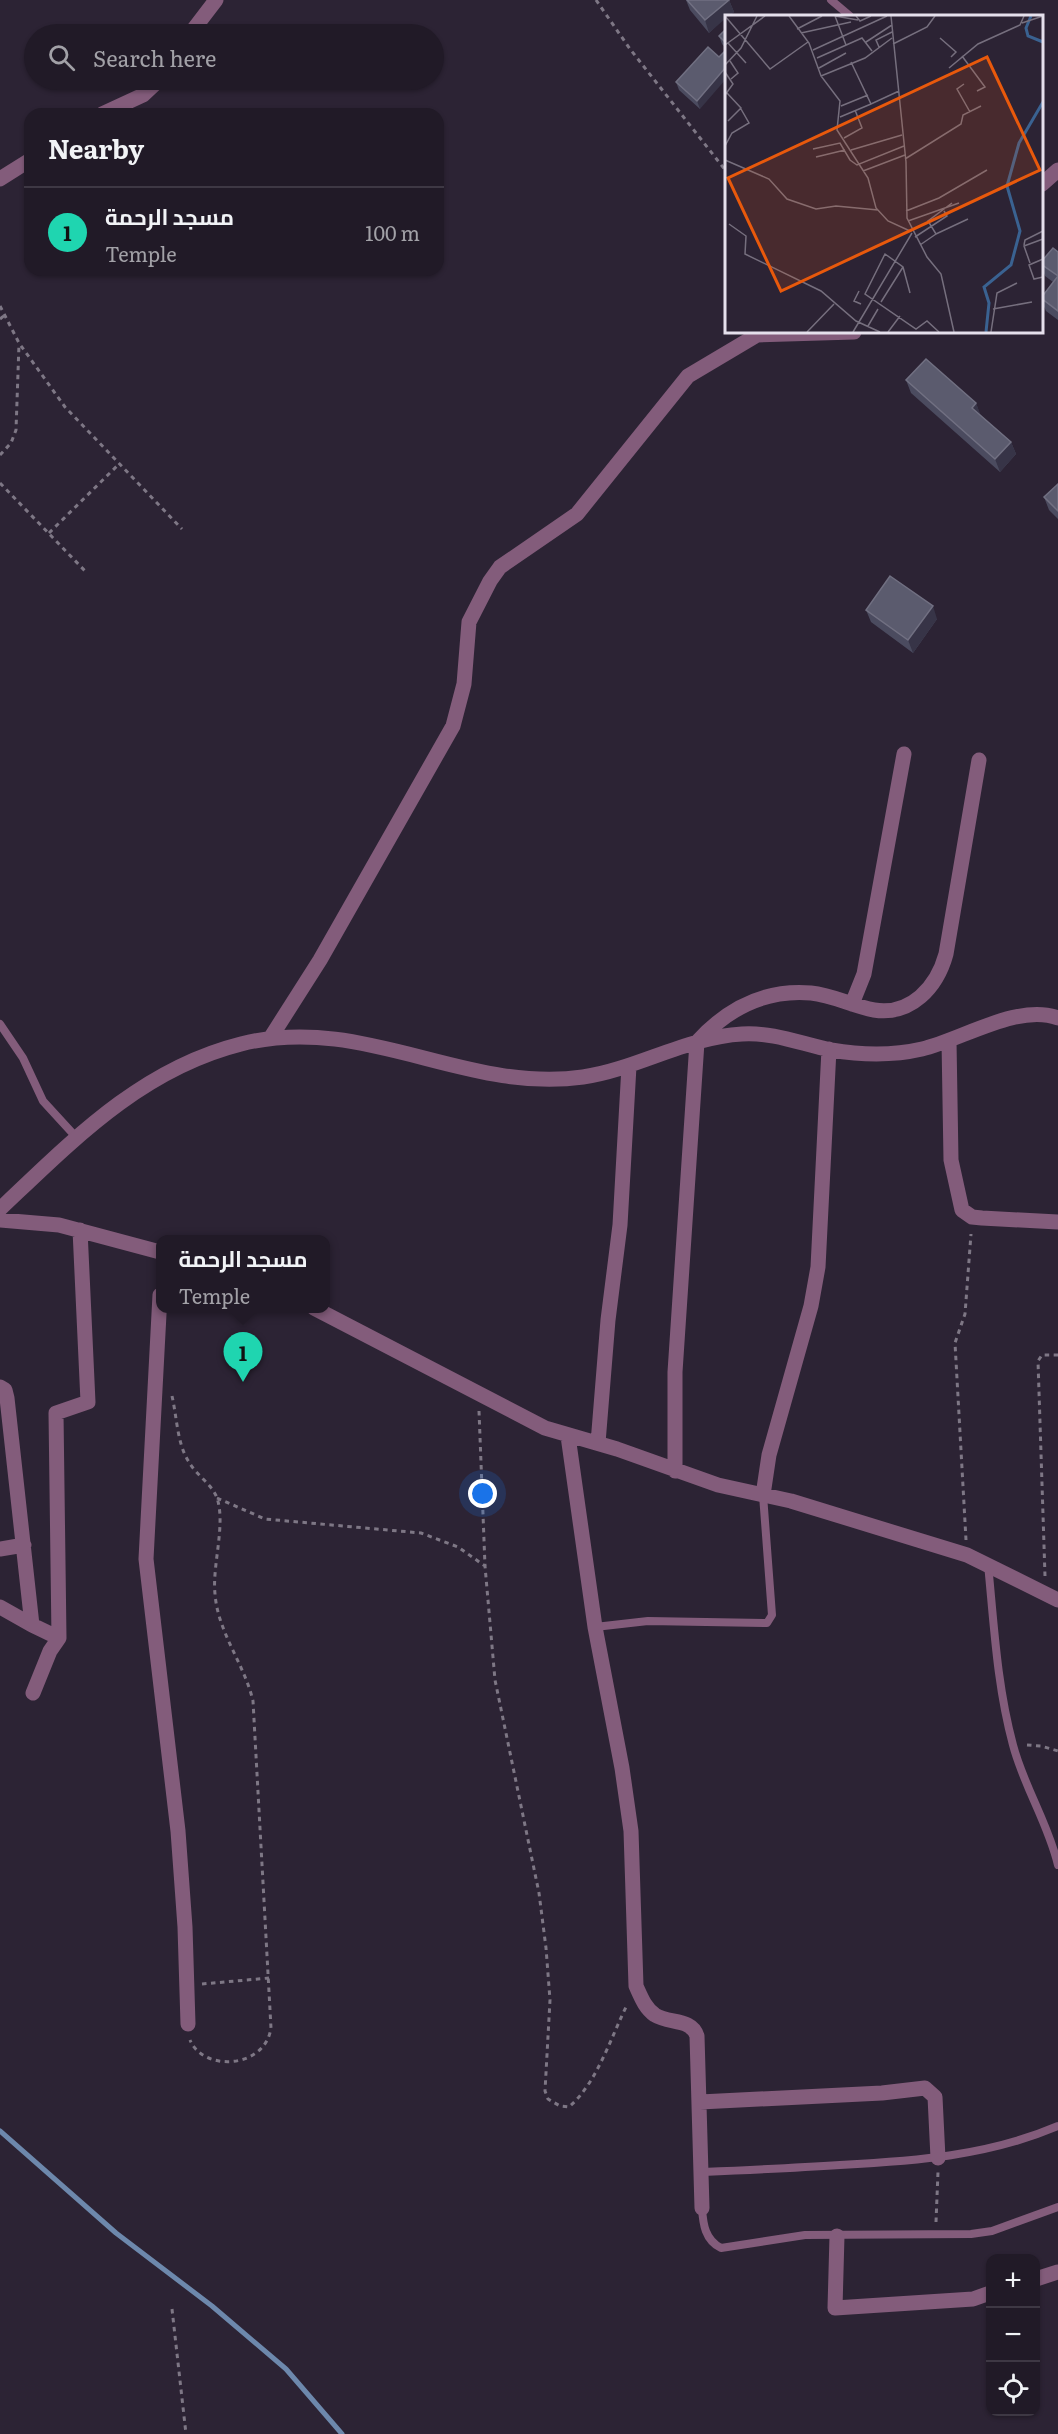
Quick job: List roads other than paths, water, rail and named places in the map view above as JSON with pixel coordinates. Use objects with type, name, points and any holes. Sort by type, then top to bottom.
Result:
[{"type":"street","points":[[198,24],[216,0]]},
{"type":"street","points":[[115,108],[143,95],[148,90]]},
{"type":"street","points":[[0,179],[24,164]]},
{"type":"street","points":[[1043,182],[1058,170]]},
{"type":"street","points":[[271,1037],[320,960],[453,726],[464,684],[470,622],[479,599],[500,567],[578,514],[688,376],[757,335],[822,333]]},
{"type":"street","points":[[852,1004],[866,964],[904,754]]},
{"type":"street","points":[[675,1471],[675,1372],[697,1042],[724,1015],[757,1001],[800,993],[824,995],[874,1010],[897,1010],[920,998],[937,978],[946,954],[979,759]]},
{"type":"street","points":[[0,1209],[76,1137],[125,1096],[152,1080],[210,1053],[271,1037],[314,1036],[356,1040],[486,1072],[534,1079],[583,1077],[629,1066],[697,1042],[742,1034],[787,1037],[829,1049],[891,1054],[910,1052],[949,1041],[1019,1016],[1035,1014],[1058,1018]]},
{"type":"street","points":[[949,1041],[951,1160],[958,1200],[964,1214],[972,1217],[1058,1222]]},
{"type":"street","points":[[763,1495],[769,1455],[811,1306],[818,1267],[829,1049]]},
{"type":"street","points":[[598,1443],[608,1320],[620,1225],[629,1066]]},
{"type":"street","points":[[0,1220],[38,1222],[81,1230],[156,1251]]},
{"type":"street","points":[[33,1693],[50,1651],[59,1638],[57,1413],[88,1402],[81,1230]]},
{"type":"street","points":[[159,1313],[146,1559],[178,1831],[188,2024]]},
{"type":"street","points":[[324,1313],[522,1418],[568,1436],[598,1443],[718,1485],[763,1495],[967,1555],[1052,1597]]},
{"type":"street","points":[[0,1387],[5,1390],[7,1398],[32,1625]]},
{"type":"street","points":[[568,1436],[595,1628],[622,1768],[630,1831],[636,1986],[646,2006],[654,2014],[684,2023],[695,2030],[703,2172],[702,2208]]},
{"type":"street","points":[[0,1549],[24,1545]]},
{"type":"street","points":[[0,1607],[59,1638]]},
{"type":"street","points":[[700,2102],[882,2093],[925,2088],[935,2097],[938,2158]]},
{"type":"street","points":[[837,2236],[834,2308],[973,2299],[986,2294]]},
{"type":"street","points":[[1040,2277],[1058,2272]]},
{"type":"lane","points":[[831,0],[849,15]]},
{"type":"lane","points":[[0,1024],[23,1058],[43,1101],[76,1137]]},
{"type":"lane","points":[[595,1628],[648,1621],[767,1623],[772,1615],[763,1495]]},
{"type":"lane","points":[[987,1564],[1001,1697],[1013,1746],[1026,1785],[1051,1836],[1058,1865]]},
{"type":"lane","points":[[703,2172],[938,2158],[1004,2147],[1058,2126]]},
{"type":"lane","points":[[702,2208],[708,2236],[711,2242],[721,2248],[805,2235],[935,2235],[992,2231],[1058,2207]]},
{"type":"waterway","points":[[0,2131],[116,2233],[212,2306],[286,2369],[342,2434]]},
{"type":"place","name":"مسجد الرحمة","points":[[243,1382]]}]
